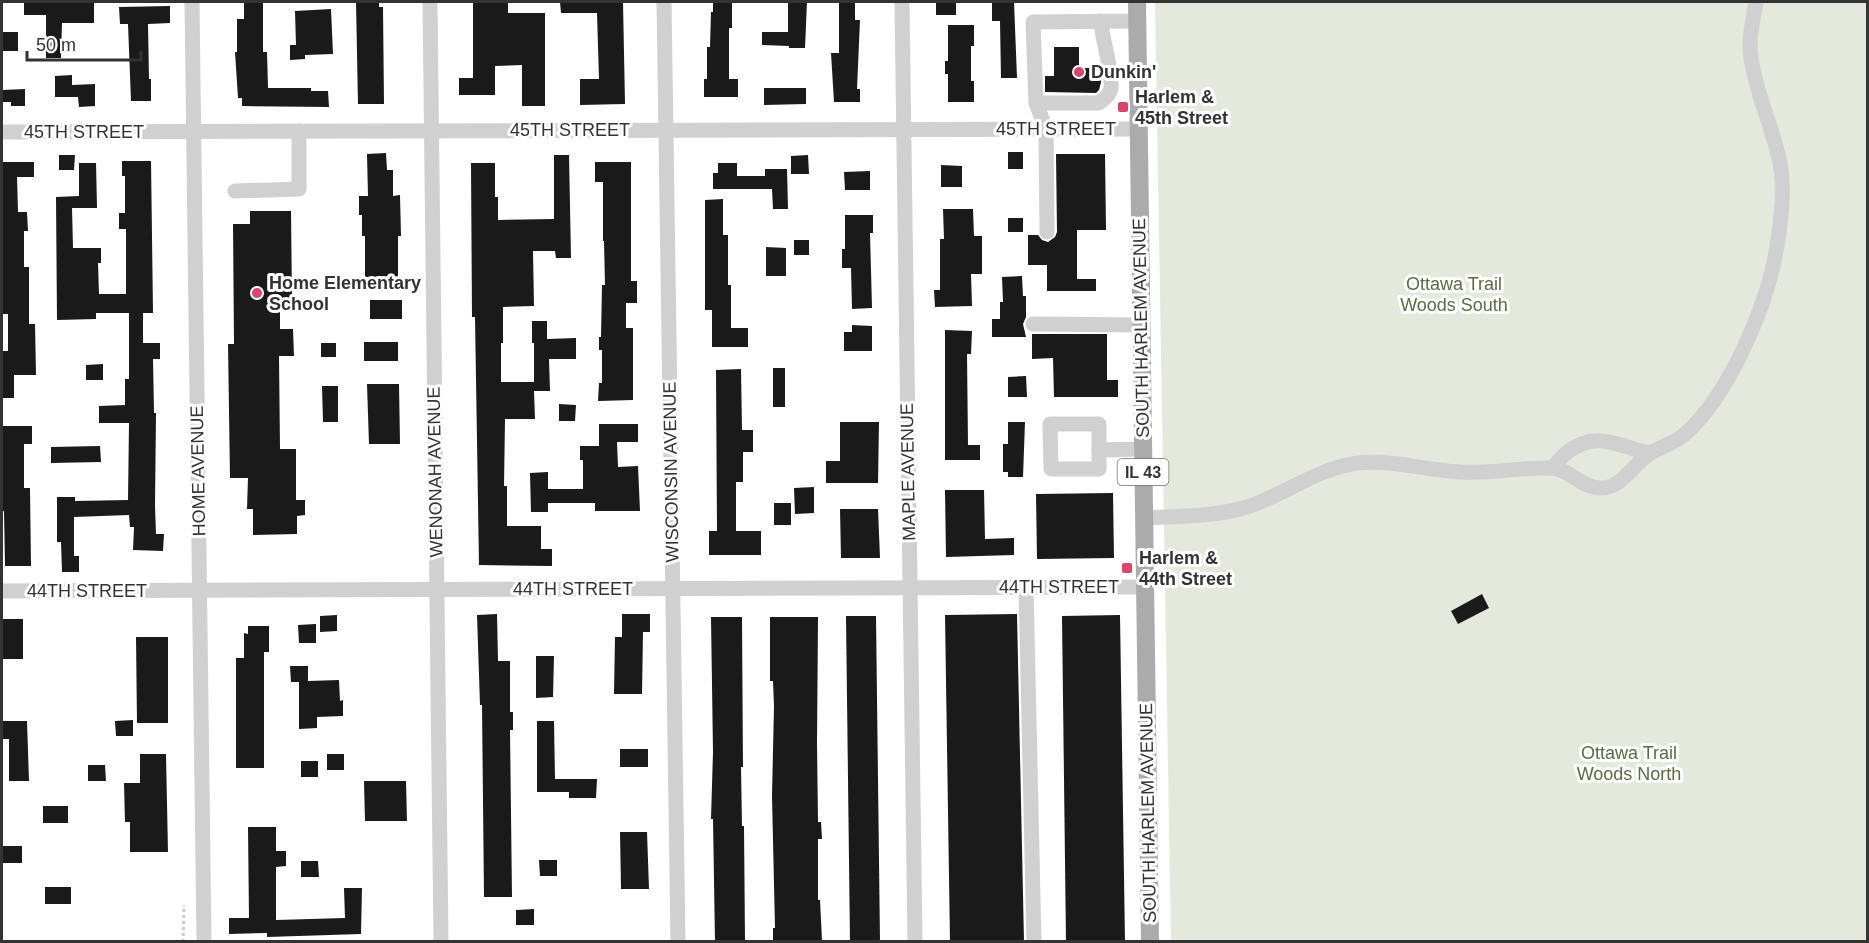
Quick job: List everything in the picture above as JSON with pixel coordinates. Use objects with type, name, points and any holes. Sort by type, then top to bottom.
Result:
[{"type":"main road","name":"SOUTH HARLEM AVENUE","points":[[1137,2],[1150,942]]},
{"type":"street","name":"HOME AVENUE","points":[[192,2],[204,942]]},
{"type":"street","name":"WENONAH AVENUE","points":[[430,2],[441,942]]},
{"type":"street","name":"WISCONSIN AVENUE","points":[[664,2],[678,942]]},
{"type":"street","name":"MAPLE AVENUE","points":[[902,2],[915,942]]},
{"type":"street","points":[[1144,518],[1215,513],[1246,507],[1332,469],[1357,463],[1392,463],[1459,472],[1506,472],[1552,468],[1592,486],[1602,488],[1611,486],[1650,453],[1669,446],[1685,433],[1715,397],[1750,334],[1764,302],[1773,268],[1781,218],[1782,183],[1780,164],[1750,56],[1750,38],[1756,2]]},
{"type":"street","points":[[1036,103],[1099,103],[1107,97],[1111,90],[1101,21]]},
{"type":"street","points":[[1047,232],[1047,129],[1036,103],[1033,22],[1137,21]]},
{"type":"street","name":"45TH STREET","points":[[2,132],[1138,129]]},
{"type":"street","points":[[235,191],[299,189],[299,131]]},
{"type":"street","points":[[1033,324],[1141,325]]},
{"type":"street","points":[[1552,468],[1572,449],[1592,441],[1613,442],[1650,453]]},
{"type":"street","points":[[1099,450],[1143,449]]},
{"type":"street","points":[[1026,587],[1034,942]]},
{"type":"street","name":"44TH STREET","points":[[2,591],[1145,587]]},
{"type":"path","points":[[183,942],[184,905]]},
{"type":"green space","name":"Ottawa Trail Woods South","points":[[1155,2],[1867,2],[1867,941],[1171,941]]},
{"type":"building","points":[[24,2],[94,2],[94,23],[62,23],[61,58],[46,58],[46,15],[24,15]]},
{"type":"building","points":[[244,2],[263,2],[263,52],[267,52],[268,88],[311,88],[311,91],[328,91],[329,107],[242,106],[242,98],[238,98],[235,52],[237,52],[237,19],[244,19]]},
{"type":"building","points":[[356,2],[379,2],[379,7],[383,7],[384,104],[358,104]]},
{"type":"building","points":[[473,2],[508,2],[508,13],[545,13],[545,106],[522,106],[522,65],[495,66],[495,95],[459,95],[459,78],[473,78]]},
{"type":"building","points":[[560,2],[623,2],[625,104],[580,105],[580,79],[599,79],[597,13],[561,13]]},
{"type":"building","points":[[713,2],[732,2],[732,28],[729,28],[729,79],[738,79],[738,97],[704,97]]},
{"type":"building","points":[[788,2],[807,2],[805,48],[762,45],[762,32],[788,32]]},
{"type":"building","points":[[839,2],[855,2],[855,20],[860,20],[857,89],[860,89],[860,102],[834,102],[831,53],[839,53]]},
{"type":"building","points":[[936,2],[956,2],[956,15],[936,15]]},
{"type":"building","points":[[992,2],[1014,2],[1017,78],[1001,78],[1000,21],[992,21]]},
{"type":"building","points":[[170,6],[170,23],[148,24],[151,101],[131,101],[128,24],[120,24],[119,7]]},
{"type":"building","points":[[331,9],[333,54],[305,55],[305,59],[290,60],[290,45],[296,45],[295,11]]},
{"type":"building","points":[[948,25],[974,25],[974,46],[971,46],[971,81],[974,81],[974,102],[948,102],[948,74],[945,74],[945,61],[948,61]]},
{"type":"building","points":[[2,32],[18,32],[18,51],[2,51]]},
{"type":"building","name":"Dunkin'","points":[[1054,47],[1079,47],[1079,68],[1100,68],[1101,82],[1096,93],[1045,92],[1045,76],[1054,76]]},
{"type":"building","points":[[72,75],[72,85],[95,84],[95,106],[79,107],[78,97],[55,97],[55,76]]},
{"type":"building","points":[[764,88],[806,88],[806,104],[764,105]]},
{"type":"building","points":[[25,89],[25,106],[11,106],[11,102],[2,102],[2,90]]},
{"type":"building","points":[[1008,152],[1023,152],[1023,169],[1008,169]]},
{"type":"building","points":[[386,153],[387,170],[393,170],[393,196],[400,195],[401,236],[398,236],[398,277],[365,277],[365,236],[362,236],[359,196],[368,196],[367,154]]},
{"type":"building","points":[[1056,154],[1105,154],[1106,230],[1077,230],[1077,279],[1096,279],[1096,291],[1047,291],[1047,265],[1028,265],[1028,235],[1038,235],[1042,240],[1048,242],[1055,237],[1057,232]]},
{"type":"building","points":[[59,155],[75,155],[74,170],[59,170]]},
{"type":"building","points":[[554,155],[569,155],[571,258],[556,258],[555,251],[533,251],[534,306],[503,307],[501,382],[534,382],[532,321],[547,321],[547,339],[576,338],[576,359],[549,359],[550,391],[534,391],[535,419],[505,419],[504,486],[507,486],[507,526],[541,526],[541,549],[552,549],[552,566],[479,565],[475,317],[472,317],[471,163],[495,163],[498,220],[554,219]]},
{"type":"building","points":[[808,155],[809,174],[791,174],[791,156]]},
{"type":"building","points":[[122,161],[151,161],[153,313],[143,313],[143,343],[160,343],[160,359],[153,359],[154,413],[156,413],[155,506],[156,534],[164,534],[163,551],[133,550],[134,527],[130,527],[129,515],[74,517],[74,556],[79,556],[79,572],[62,572],[61,542],[57,542],[57,497],[75,497],[75,501],[128,500],[129,423],[99,423],[99,406],[125,405],[125,379],[129,379],[129,313],[96,313],[96,319],[57,320],[56,197],[79,196],[79,163],[96,163],[97,208],[72,208],[73,248],[101,248],[101,263],[98,263],[99,294],[126,294],[126,229],[119,229],[119,213],[125,213],[125,176],[122,176]]},
{"type":"building","points":[[2,162],[34,162],[34,177],[17,177],[18,212],[27,212],[28,231],[24,231],[24,267],[29,267],[29,324],[35,324],[36,375],[14,375],[14,398],[2,398],[2,351],[8,351],[8,314],[2,314]]},
{"type":"building","points":[[595,162],[631,162],[631,281],[637,281],[637,303],[626,303],[626,328],[633,328],[633,400],[598,401],[599,383],[602,383],[602,350],[599,350],[599,337],[601,337],[602,285],[605,285],[603,182],[595,182]]},
{"type":"building","points":[[718,163],[737,163],[737,176],[765,176],[765,169],[787,169],[788,209],[773,209],[772,189],[713,189],[713,173],[718,173]]},
{"type":"building","points":[[941,165],[962,166],[962,187],[941,187]]},
{"type":"building","points":[[870,171],[870,190],[845,190],[844,172]]},
{"type":"building","points":[[723,199],[723,235],[728,235],[731,328],[748,328],[748,347],[712,347],[712,310],[705,310],[705,200]]},
{"type":"building","points":[[943,209],[973,209],[974,236],[982,236],[982,274],[971,274],[972,306],[935,307],[934,290],[940,290],[940,239],[944,239]]},
{"type":"building","points":[[250,211],[291,211],[292,301],[280,301],[280,329],[293,329],[294,356],[279,356],[280,449],[296,449],[296,500],[305,500],[305,515],[297,516],[297,534],[253,535],[253,509],[247,509],[248,478],[230,478],[228,344],[234,344],[233,224],[250,224]]},
{"type":"building","points":[[845,215],[873,215],[873,233],[870,233],[872,308],[852,309],[851,268],[842,268],[842,249],[845,249]]},
{"type":"building","points":[[1008,218],[1023,218],[1023,232],[1008,232]]},
{"type":"building","points":[[794,240],[809,240],[809,255],[794,255]]},
{"type":"building","points":[[766,247],[786,248],[786,276],[766,276]]},
{"type":"building","points":[[1022,276],[1023,296],[1026,296],[1026,317],[1023,324],[1026,337],[992,337],[992,319],[1000,319],[1000,302],[1003,302],[1002,277]]},
{"type":"building","points":[[370,300],[402,300],[402,319],[370,319]]},
{"type":"building","points":[[852,325],[872,326],[872,351],[844,351],[844,332],[852,332]]},
{"type":"building","points":[[945,330],[972,331],[971,354],[967,354],[968,445],[980,445],[980,460],[945,460]]},
{"type":"building","points":[[1032,334],[1107,334],[1107,380],[1118,380],[1118,397],[1054,397],[1053,358],[1032,359]]},
{"type":"building","points":[[364,342],[398,342],[398,361],[364,361]]},
{"type":"building","points":[[321,343],[336,343],[336,357],[321,357]]},
{"type":"building","points":[[103,364],[103,380],[86,380],[86,365]]},
{"type":"building","points":[[773,368],[785,368],[785,407],[773,407]]},
{"type":"building","points":[[741,369],[742,430],[753,430],[753,452],[743,452],[743,482],[736,482],[736,531],[761,531],[761,555],[709,555],[709,531],[717,531],[716,370]]},
{"type":"building","points":[[1026,376],[1027,397],[1008,397],[1008,377]]},
{"type":"building","points":[[367,384],[399,384],[400,444],[369,444]]},
{"type":"building","points":[[322,386],[338,386],[338,422],[323,422]]},
{"type":"building","points":[[559,404],[576,405],[575,421],[559,421]]},
{"type":"building","points":[[840,422],[879,422],[878,483],[826,483],[826,461],[840,461]]},
{"type":"building","points":[[1008,422],[1025,422],[1023,477],[1008,477],[1008,472],[1003,472],[1003,444],[1008,444]]},
{"type":"building","points":[[599,424],[638,424],[638,442],[617,442],[618,467],[638,466],[640,511],[595,511],[595,503],[548,503],[548,512],[531,512],[530,473],[548,472],[548,489],[583,489],[583,460],[580,460],[580,446],[599,446]]},
{"type":"building","points":[[2,426],[32,426],[32,444],[24,444],[24,488],[30,488],[31,566],[5,566],[4,511],[2,511]]},
{"type":"building","points":[[100,446],[101,462],[51,463],[51,447]]},
{"type":"building","points":[[814,487],[814,513],[795,514],[794,488]]},
{"type":"building","points":[[945,490],[984,490],[985,539],[1014,538],[1014,555],[946,557]]},
{"type":"building","points":[[1113,493],[1114,558],[1037,559],[1036,494]]},
{"type":"building","points":[[774,503],[791,503],[791,525],[774,525]]},
{"type":"building","points":[[840,509],[878,509],[880,558],[841,558]]},
{"type":"building","points":[[1482,594],[1489,608],[1458,624],[1451,611]]},
{"type":"building","points":[[497,614],[498,661],[510,661],[510,712],[513,712],[513,730],[510,730],[512,897],[484,897],[482,705],[480,705],[477,615]]},
{"type":"building","points":[[622,614],[650,614],[650,632],[643,632],[642,694],[614,694],[615,637],[622,637]]},
{"type":"building","points":[[1017,614],[1024,942],[950,942],[945,615]]},
{"type":"building","points":[[337,615],[337,631],[320,632],[320,616]]},
{"type":"building","points":[[1120,615],[1125,942],[1066,942],[1062,616]]},
{"type":"building","points":[[846,616],[876,616],[880,942],[850,942]]},
{"type":"building","points":[[711,617],[742,617],[743,767],[741,767],[745,942],[715,942],[713,819],[711,819],[713,752]]},
{"type":"building","points":[[770,617],[818,617],[818,822],[821,822],[822,839],[818,839],[818,900],[820,900],[822,940],[773,942],[773,928],[775,928],[772,796],[774,706],[773,681],[770,681]]},
{"type":"building","points":[[3,619],[23,619],[23,659],[3,659]]},
{"type":"building","points":[[316,624],[316,643],[299,643],[298,625]]},
{"type":"building","points":[[248,626],[269,626],[269,652],[264,652],[264,768],[236,768],[236,658],[244,658],[244,633],[248,634]]},
{"type":"building","points":[[136,637],[168,637],[168,723],[137,723]]},
{"type":"building","points":[[536,656],[554,656],[553,697],[536,698]]},
{"type":"building","points":[[290,666],[308,666],[308,681],[339,680],[343,716],[317,717],[317,728],[299,729],[299,682],[291,682]]},
{"type":"building","points":[[133,720],[133,736],[116,736],[115,721]]},
{"type":"building","points":[[2,721],[27,721],[29,781],[9,781],[9,739],[2,739]]},
{"type":"building","points":[[537,721],[554,721],[555,779],[597,779],[596,798],[569,798],[569,792],[537,792]]},
{"type":"building","points":[[620,749],[648,749],[648,767],[620,767]]},
{"type":"building","points":[[140,754],[166,754],[168,852],[130,852],[130,822],[125,822],[124,783],[140,783]]},
{"type":"building","points":[[327,754],[344,754],[344,770],[327,770]]},
{"type":"building","points":[[301,761],[318,761],[318,777],[301,777]]},
{"type":"building","points":[[88,765],[105,765],[106,781],[88,781]]},
{"type":"building","points":[[364,781],[406,781],[407,821],[365,821]]},
{"type":"building","points":[[43,806],[68,806],[68,823],[43,823]]},
{"type":"building","points":[[248,827],[276,827],[276,851],[286,851],[286,866],[276,867],[276,920],[345,918],[344,888],[362,888],[361,934],[267,937],[267,933],[229,934],[229,918],[249,918]]},
{"type":"building","points":[[620,832],[647,832],[649,889],[621,889]]},
{"type":"building","points":[[2,846],[22,846],[22,863],[2,863]]},
{"type":"building","points":[[539,860],[557,860],[557,876],[540,876]]},
{"type":"building","points":[[301,861],[318,861],[319,877],[301,877]]},
{"type":"building","points":[[45,887],[71,887],[71,904],[45,904]]},
{"type":"building","points":[[534,909],[534,925],[516,925],[516,910]]},
{"type":"place","name":"Dunkin'","points":[[1079,72]]},
{"type":"place","name":"Harlem & 45th Street","points":[[1123,107]]},
{"type":"place","name":"Home Elementary School","points":[[257,293]]},
{"type":"place","name":"Harlem & 44th Street","points":[[1127,568]]},
{"type":"park label","name":"Ottawa Trail Woods North","points":[[1629,763]]}]
